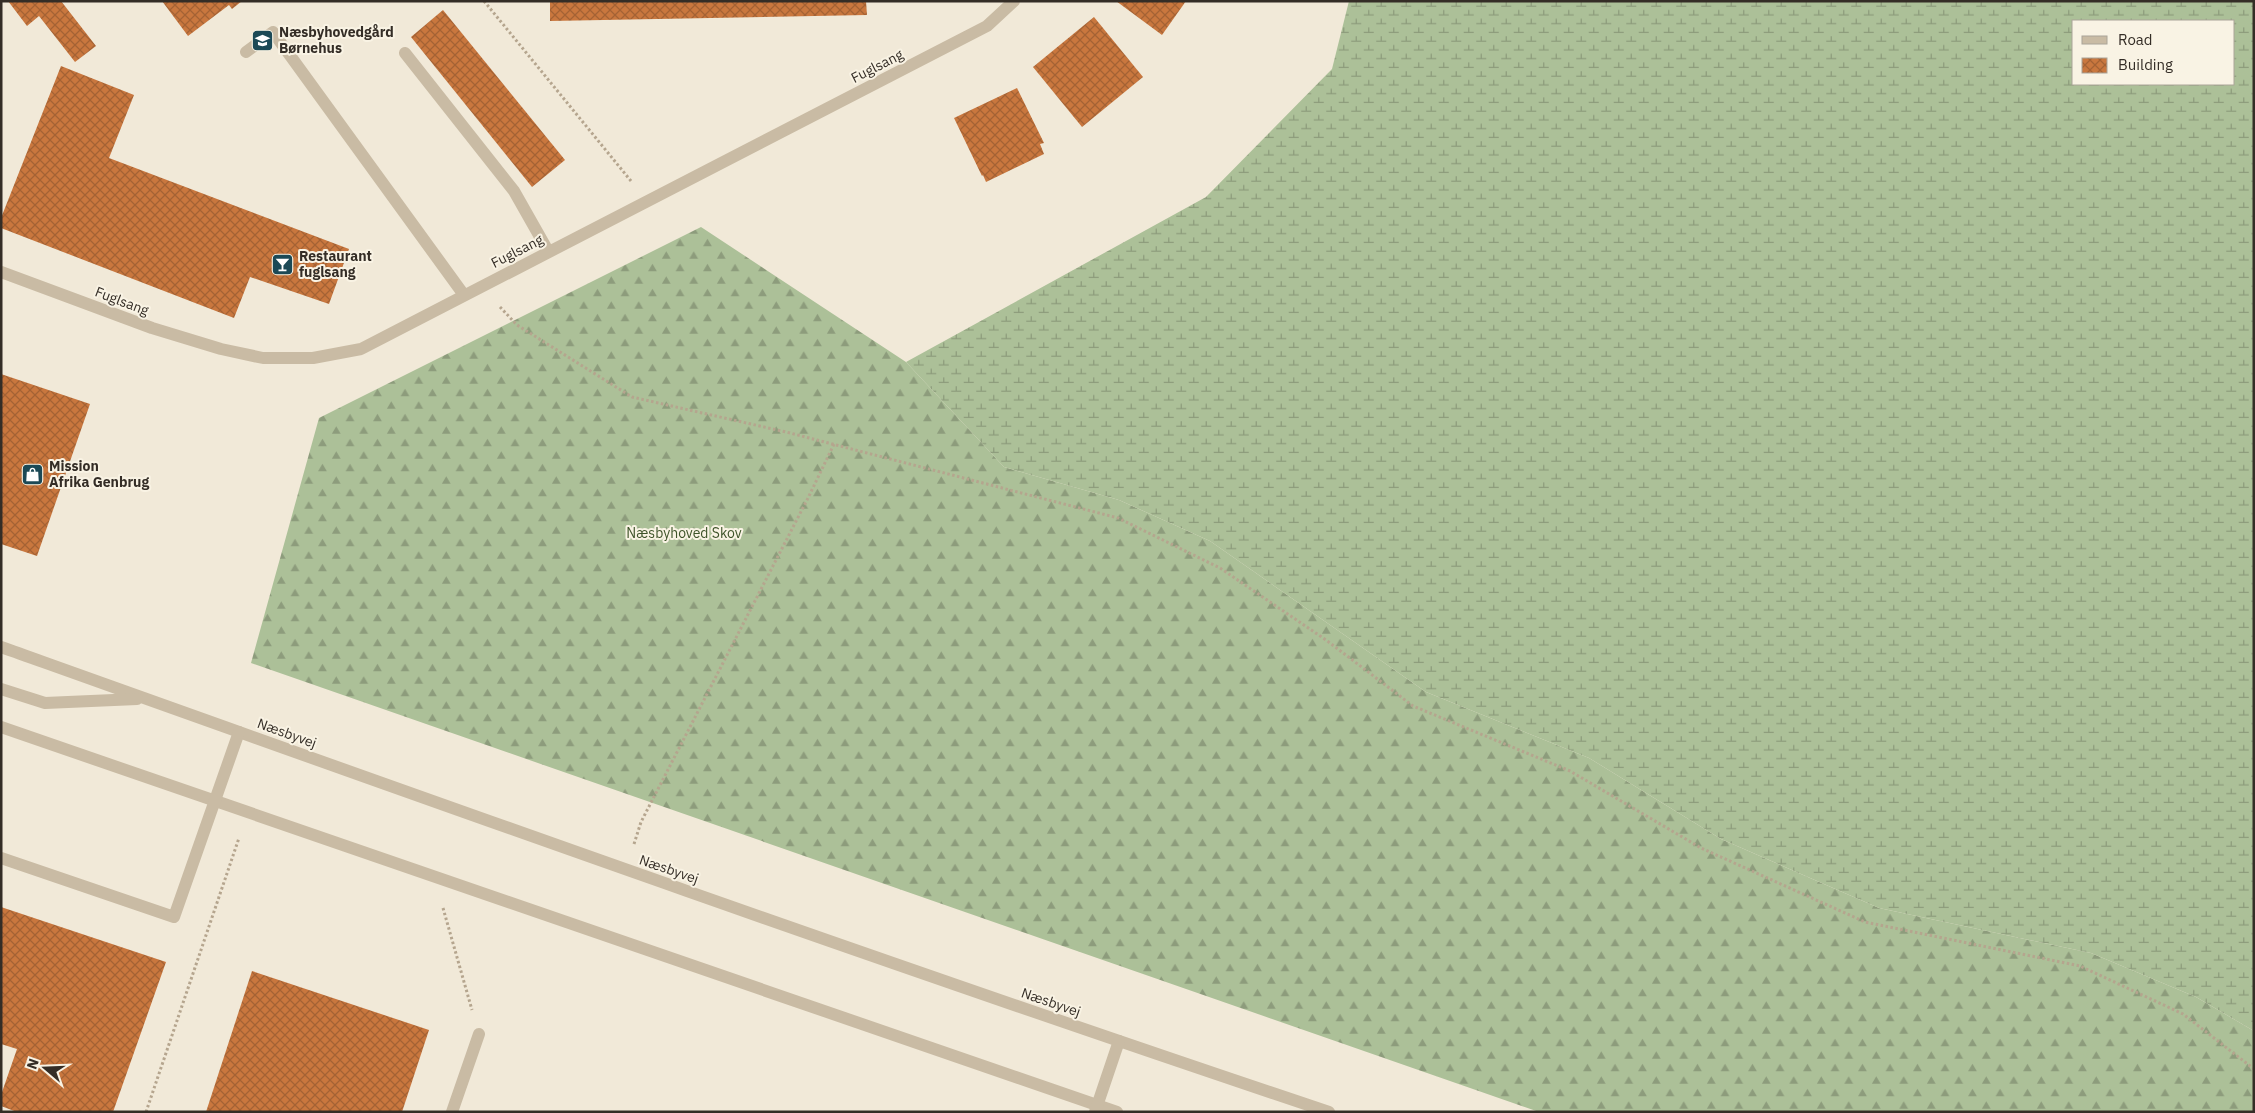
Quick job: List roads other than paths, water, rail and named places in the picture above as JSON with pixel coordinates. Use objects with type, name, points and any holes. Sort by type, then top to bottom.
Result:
[{"type":"street","name":"Fuglsang","points":[[1,272],[152,328],[220,349],[263,358],[312,358],[361,349],[986,26],[1014,1]]},
{"type":"street","points":[[246,52],[273,32],[464,295]]},
{"type":"street","points":[[405,53],[514,191],[548,251]]},
{"type":"street","name":"Næsbyvej","points":[[1,647],[626,870],[1329,1112]]},
{"type":"street","points":[[1,689],[44,703],[145,698]]},
{"type":"street","points":[[1,726],[433,874],[1097,1108],[1117,1112]]},
{"type":"street","points":[[1,858],[174,917],[239,732]]},
{"type":"street","points":[[452,1112],[479,1034]]},
{"type":"street","points":[[1097,1108],[1119,1041]]},
{"type":"place","name":"Næsbyhovedgård Børnehus","points":[[263,40]]},
{"type":"place","name":"Restaurant fuglsang","points":[[283,264]]},
{"type":"place","name":"Mission Afrika Genbrug","points":[[33,474]]},
{"type":"park label","name":"Næsbyhoved Skov","points":[[684,533]]}]
